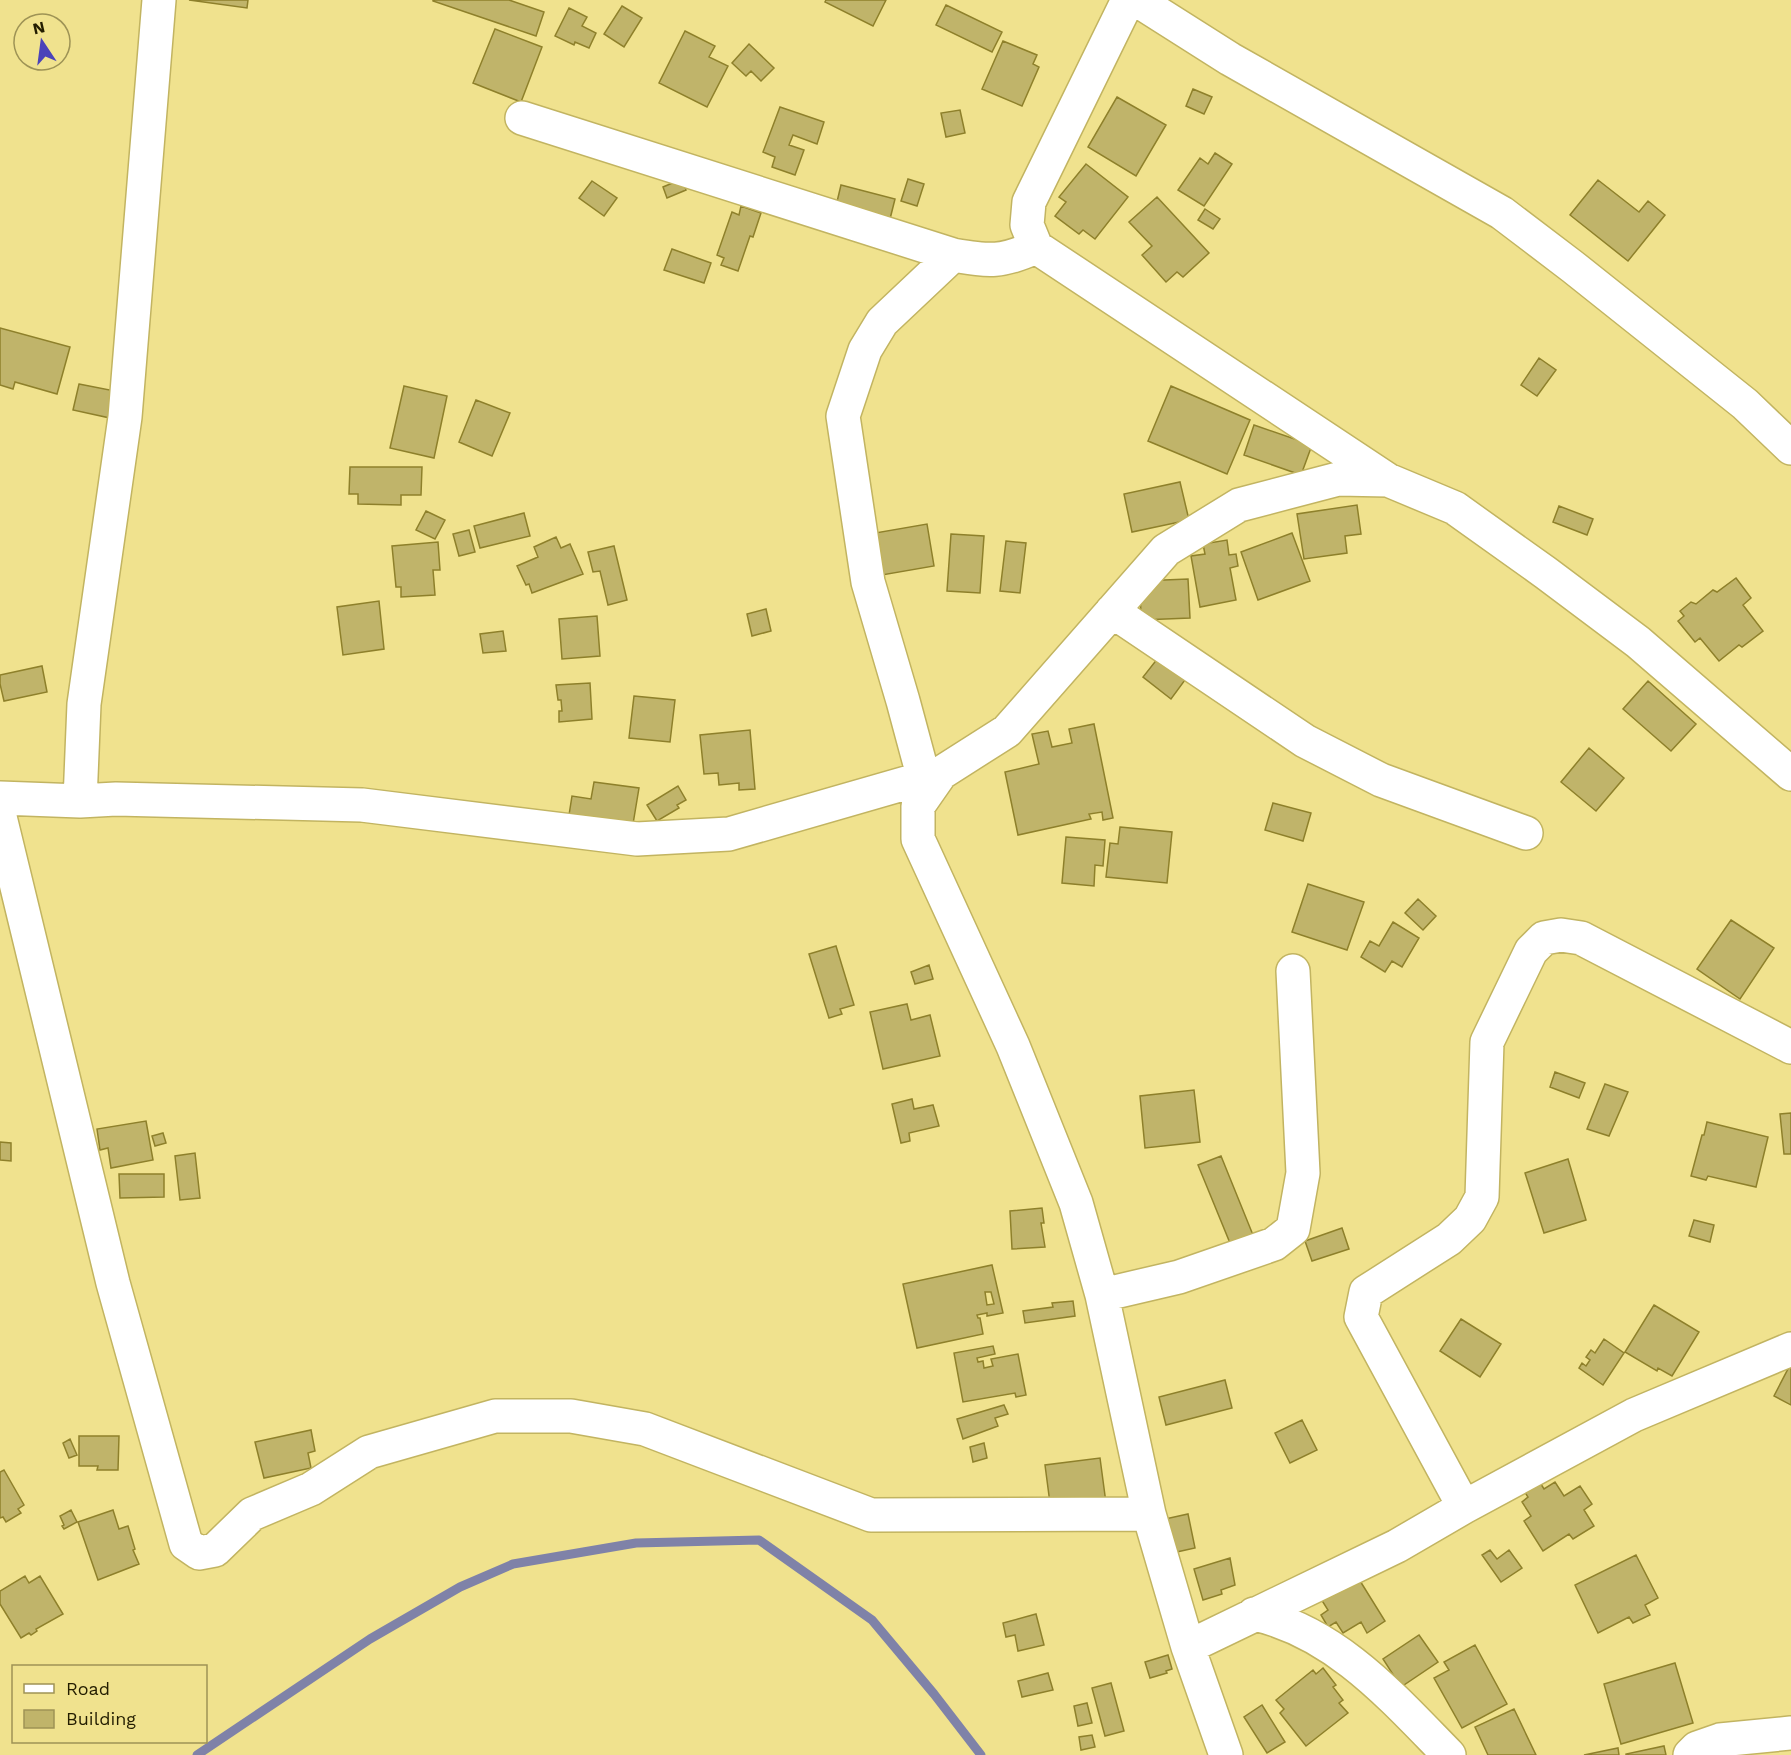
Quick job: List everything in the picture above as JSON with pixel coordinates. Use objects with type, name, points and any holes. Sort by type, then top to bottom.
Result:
[{"type":"street","points":[[80,801],[84,704],[125,417],[159,0]]},
{"type":"street","points":[[1128,0],[1029,202],[1027,225],[1036,247],[1388,480],[1455,507],[1638,642],[1791,774]]},
{"type":"street","points":[[1137,0],[1230,59],[1502,213],[1745,404],[1791,448]]},
{"type":"street","points":[[522,118],[953,255],[990,261],[1015,256],[1036,247]]},
{"type":"street","points":[[953,255],[882,322],[865,350],[843,416],[868,582],[903,701],[932,776],[918,806],[918,839],[995,1006],[1076,1203],[1102,1295],[1149,1514],[1188,1647],[1226,1755]]},
{"type":"street","points":[[0,798],[362,805],[637,839],[729,834],[932,776],[1007,731],[1166,550],[1239,505],[1338,479],[1388,480]]},
{"type":"street","points":[[1112,611],[1305,741],[1381,780],[1526,833]]},
{"type":"street","points":[[0,817],[113,1283],[186,1544],[199,1553],[215,1550],[252,1514],[311,1489],[369,1452],[495,1416],[571,1416],[645,1429],[872,1515],[1149,1514]]},
{"type":"street","points":[[1464,1507],[1361,1317],[1366,1292],[1449,1239],[1470,1219],[1482,1197],[1487,1042],[1531,951],[1544,938],[1561,935],[1581,938],[1791,1047]]},
{"type":"street","points":[[1102,1295],[1179,1277],[1274,1244],[1293,1229],[1303,1173],[1293,971]]},
{"type":"street","points":[[1188,1647],[1397,1546],[1634,1415],[1791,1349]]},
{"type":"street","points":[[1254,1614],[1276,1619],[1335,1649],[1382,1687],[1449,1755]]},
{"type":"street","points":[[1690,1755],[1697,1748],[1720,1740],[1791,1733]]},
{"type":"building","points":[[189,0],[248,0],[247,8]]},
{"type":"building","points":[[433,0],[509,0],[544,12],[536,36]]},
{"type":"building","points":[[826,0],[886,0],[873,26],[825,2]]},
{"type":"building","points":[[946,5],[1002,32],[992,52],[936,25]]},
{"type":"building","points":[[622,6],[642,18],[624,47],[604,34]]},
{"type":"building","points":[[569,8],[587,17],[582,26],[596,33],[589,48],[575,42],[574,45],[555,36]]},
{"type":"building","points":[[495,29],[542,47],[521,102],[473,83]]},
{"type":"building","points":[[685,31],[715,46],[709,57],[728,66],[707,107],[659,83]]},
{"type":"building","points":[[1003,41],[1037,55],[1033,64],[1039,67],[1022,106],[982,89]]},
{"type":"building","points":[[749,44],[774,68],[761,81],[751,71],[746,76],[732,63]]},
{"type":"building","points":[[1193,89],[1212,97],[1204,114],[1186,106]]},
{"type":"building","points":[[1117,97],[1166,125],[1136,176],[1088,147]]},
{"type":"building","points":[[780,107],[824,122],[817,144],[793,135],[789,145],[804,150],[795,175],[772,167],[775,157],[763,152]]},
{"type":"building","points":[[960,110],[965,133],[946,137],[941,113]]},
{"type":"building","points":[[1215,153],[1232,164],[1204,206],[1178,190],[1200,158],[1208,164]]},
{"type":"building","points":[[1086,164],[1128,197],[1095,239],[1083,230],[1079,234],[1055,216],[1066,202],[1059,197]]},
{"type":"building","points":[[682,179],[686,190],[667,198],[663,187]]},
{"type":"building","points":[[908,179],[924,184],[917,206],[901,201]]},
{"type":"building","points":[[1598,180],[1639,212],[1648,201],[1665,215],[1628,261],[1570,215]]},
{"type":"building","points":[[592,181],[617,198],[604,216],[579,198]]},
{"type":"building","points":[[841,185],[895,199],[890,219],[836,206]]},
{"type":"building","points":[[1157,197],[1209,253],[1183,277],[1177,272],[1166,282],[1142,255],[1152,246],[1129,222]]},
{"type":"building","points":[[741,206],[761,213],[738,271],[721,265],[724,258],[717,255],[732,212],[739,215]]},
{"type":"building","points":[[1205,209],[1220,219],[1213,229],[1198,220]]},
{"type":"building","points":[[672,249],[711,263],[704,283],[664,270]]},
{"type":"building","points":[[0,328],[70,347],[57,394],[15,382],[13,389],[0,385]]},
{"type":"building","points":[[1539,358],[1556,370],[1537,396],[1521,385]]},
{"type":"building","points":[[79,384],[115,391],[110,418],[73,410]]},
{"type":"building","points":[[404,386],[447,396],[434,458],[390,448]]},
{"type":"building","points":[[1171,386],[1250,420],[1227,474],[1148,441]]},
{"type":"building","points":[[476,400],[510,413],[492,456],[459,442]]},
{"type":"building","points":[[1254,425],[1312,445],[1301,475],[1244,455]]},
{"type":"building","points":[[350,467],[422,467],[421,495],[401,495],[401,505],[358,504],[358,494],[349,494]]},
{"type":"building","points":[[1180,482],[1189,520],[1132,532],[1124,494]]},
{"type":"building","points":[[1357,505],[1361,534],[1345,536],[1347,553],[1304,559],[1297,514]]},
{"type":"building","points":[[1559,506],[1593,519],[1587,535],[1553,522]]},
{"type":"building","points":[[426,511],[445,520],[435,539],[416,530]]},
{"type":"building","points":[[524,513],[530,536],[480,548],[474,526]]},
{"type":"building","points":[[927,524],[934,566],[882,575],[875,533]]},
{"type":"building","points":[[469,530],[475,552],[459,556],[453,534]]},
{"type":"building","points":[[1292,533],[1310,581],[1258,600],[1241,552]]},
{"type":"building","points":[[951,534],[984,536],[980,593],[947,591]]},
{"type":"building","points":[[556,537],[561,548],[570,544],[583,574],[532,593],[517,566],[538,557],[534,547]]},
{"type":"building","points":[[1227,540],[1229,555],[1236,554],[1238,566],[1230,568],[1236,600],[1200,607],[1191,556],[1205,554],[1203,544]]},
{"type":"building","points":[[1006,541],[1026,543],[1020,593],[1000,591]]},
{"type":"building","points":[[438,542],[440,570],[433,570],[435,595],[401,597],[401,587],[396,587],[392,546]]},
{"type":"building","points":[[614,546],[627,600],[608,605],[600,571],[593,572],[588,552]]},
{"type":"building","points":[[1736,578],[1751,598],[1743,605],[1763,631],[1742,647],[1739,645],[1719,661],[1700,638],[1695,642],[1678,621],[1684,616],[1680,611],[1691,602],[1696,604],[1713,590],[1717,592]]},
{"type":"building","points":[[1188,579],[1190,618],[1141,620],[1140,581]]},
{"type":"building","points":[[379,601],[384,649],[343,655],[337,607]]},
{"type":"building","points":[[766,609],[771,631],[752,636],[747,614]]},
{"type":"building","points":[[597,616],[600,656],[562,659],[559,619]]},
{"type":"building","points":[[503,631],[506,651],[483,653],[480,634]]},
{"type":"building","points":[[1158,658],[1185,680],[1171,699],[1143,677]]},
{"type":"building","points":[[42,666],[47,692],[4,701],[0,675]]},
{"type":"building","points":[[1648,681],[1696,724],[1671,751],[1623,709]]},
{"type":"building","points":[[590,683],[592,719],[559,722],[559,711],[562,711],[556,685]]},
{"type":"building","points":[[634,696],[675,700],[670,742],[629,738]]},
{"type":"building","points":[[1094,724],[1113,818],[1103,820],[1102,812],[1089,814],[1091,819],[1018,835],[1005,772],[1039,764],[1032,734],[1048,731],[1052,747],[1072,743],[1069,729]]},
{"type":"building","points":[[750,730],[755,789],[739,790],[739,783],[719,785],[718,773],[704,774],[700,735]]},
{"type":"building","points":[[1589,748],[1624,778],[1596,811],[1561,782]]},
{"type":"building","points":[[594,782],[639,788],[633,824],[569,815],[572,796],[591,799]]},
{"type":"building","points":[[678,786],[686,800],[677,805],[679,808],[657,821],[647,805]]},
{"type":"building","points":[[1273,803],[1311,813],[1303,841],[1265,830]]},
{"type":"building","points":[[1120,827],[1172,832],[1167,883],[1106,877],[1110,843],[1118,844]]},
{"type":"building","points":[[1066,837],[1105,840],[1103,866],[1095,865],[1094,886],[1062,883]]},
{"type":"building","points":[[1308,884],[1364,902],[1347,950],[1292,932]]},
{"type":"building","points":[[1418,899],[1436,916],[1423,930],[1405,913]]},
{"type":"building","points":[[1731,920],[1774,948],[1740,999],[1697,969]]},
{"type":"building","points":[[1393,922],[1419,938],[1402,967],[1392,961],[1385,972],[1361,957],[1370,941],[1379,946]]},
{"type":"building","points":[[836,946],[854,1005],[840,1009],[842,1014],[829,1018],[809,954]]},
{"type":"building","points":[[929,965],[933,979],[915,984],[911,972]]},
{"type":"building","points":[[907,1004],[911,1020],[930,1015],[940,1056],[883,1069],[870,1012]]},
{"type":"building","points":[[1555,1072],[1585,1083],[1579,1098],[1550,1087]]},
{"type":"building","points":[[1605,1084],[1628,1092],[1609,1136],[1587,1129]]},
{"type":"building","points":[[1194,1090],[1200,1142],[1145,1148],[1140,1096]]},
{"type":"building","points":[[912,1099],[914,1109],[933,1105],[939,1126],[909,1133],[910,1141],[901,1143],[892,1104]]},
{"type":"building","points":[[1791,1113],[1791,1154],[1784,1154],[1780,1114]]},
{"type":"building","points":[[146,1121],[153,1160],[111,1168],[108,1148],[100,1150],[97,1129]]},
{"type":"building","points":[[1707,1122],[1768,1137],[1756,1187],[1708,1176],[1706,1180],[1691,1176]]},
{"type":"building","points":[[163,1133],[166,1143],[155,1146],[152,1136]]},
{"type":"building","points":[[0,1142],[11,1143],[11,1161],[0,1160]]},
{"type":"building","points":[[195,1153],[200,1198],[180,1200],[175,1156]]},
{"type":"building","points":[[1221,1156],[1253,1235],[1230,1243],[1198,1165]]},
{"type":"building","points":[[1568,1159],[1586,1220],[1544,1233],[1525,1173]]},
{"type":"building","points":[[119,1174],[164,1174],[164,1197],[120,1198]]},
{"type":"building","points":[[1042,1208],[1044,1223],[1041,1223],[1045,1247],[1012,1249],[1010,1211]]},
{"type":"building","points":[[1694,1220],[1714,1225],[1710,1242],[1689,1236]]},
{"type":"building","points":[[1342,1228],[1349,1249],[1312,1261],[1305,1241]]},
{"type":"building","points":[[992,1265],[1003,1313],[977,1315],[980,1318],[983,1334],[917,1348],[903,1284]],"holes":[[[985,1292],[991,1292],[994,1304],[987,1305]]]},
{"type":"building","points":[[1073,1301],[1075,1316],[1025,1323],[1023,1311],[1053,1307],[1052,1303]]},
{"type":"building","points":[[1654,1305],[1699,1332],[1672,1376],[1658,1368],[1657,1371],[1625,1352]]},
{"type":"building","points":[[1461,1319],[1501,1344],[1480,1377],[1440,1351]]},
{"type":"building","points":[[1604,1339],[1624,1353],[1603,1385],[1579,1368],[1582,1363],[1586,1366],[1590,1360],[1586,1357],[1591,1350],[1595,1353]]},
{"type":"building","points":[[993,1346],[995,1354],[977,1358],[978,1362],[983,1361],[984,1368],[993,1366],[991,1359],[1018,1354],[1026,1395],[1016,1397],[1015,1393],[963,1402],[954,1353]]},
{"type":"building","points":[[1791,1363],[1791,1405],[1774,1396]]},
{"type":"building","points":[[1225,1380],[1232,1408],[1166,1425],[1159,1397]]},
{"type":"building","points":[[1004,1405],[1008,1414],[995,1418],[998,1426],[963,1439],[957,1419]]},
{"type":"building","points":[[1302,1420],[1317,1450],[1290,1463],[1275,1433]]},
{"type":"building","points":[[311,1430],[315,1451],[308,1453],[311,1468],[264,1478],[255,1442]]},
{"type":"building","points":[[79,1436],[119,1436],[118,1470],[97,1470],[98,1466],[79,1466]]},
{"type":"building","points":[[70,1439],[77,1455],[69,1458],[63,1443]]},
{"type":"building","points":[[984,1443],[987,1458],[973,1462],[970,1447]]},
{"type":"building","points":[[1100,1458],[1106,1503],[1051,1511],[1045,1465]]},
{"type":"building","points":[[4,1470],[24,1505],[18,1509],[21,1513],[6,1522],[3,1517],[0,1518],[0,1472]]},
{"type":"building","points":[[1539,1481],[1544,1489],[1555,1482],[1564,1496],[1580,1486],[1592,1504],[1584,1510],[1594,1526],[1573,1539],[1569,1534],[1543,1551],[1524,1521],[1531,1516],[1522,1502],[1528,1497],[1524,1491]]},
{"type":"building","points":[[71,1510],[77,1522],[64,1529],[60,1516]]},
{"type":"building","points":[[113,1510],[119,1529],[128,1526],[135,1549],[133,1550],[139,1564],[98,1580],[78,1522]]},
{"type":"building","points":[[1188,1514],[1195,1548],[1172,1553],[1165,1519]]},
{"type":"building","points":[[1490,1550],[1497,1559],[1509,1550],[1522,1568],[1501,1582],[1482,1555]]},
{"type":"building","points":[[1636,1555],[1658,1598],[1645,1605],[1650,1615],[1633,1623],[1629,1617],[1598,1633],[1575,1585]]},
{"type":"building","points":[[1230,1558],[1235,1585],[1221,1590],[1222,1594],[1203,1600],[1194,1569]]},
{"type":"building","points":[[25,1576],[29,1583],[40,1576],[63,1614],[36,1629],[37,1631],[31,1635],[29,1633],[21,1638],[0,1604],[0,1591]]},
{"type":"building","points":[[1357,1576],[1385,1621],[1367,1633],[1361,1622],[1343,1633],[1336,1622],[1328,1627],[1321,1615],[1328,1610],[1321,1599]]},
{"type":"building","points":[[1036,1614],[1044,1645],[1018,1651],[1015,1635],[1006,1637],[1003,1623]]},
{"type":"building","points":[[1419,1635],[1438,1662],[1401,1687],[1383,1659]]},
{"type":"building","points":[[1475,1645],[1507,1704],[1462,1728],[1434,1678],[1449,1670],[1444,1662]]},
{"type":"building","points":[[1168,1655],[1172,1669],[1166,1671],[1167,1673],[1150,1678],[1145,1662]]},
{"type":"building","points":[[1675,1663],[1693,1723],[1621,1744],[1604,1684]]},
{"type":"building","points":[[1323,1668],[1336,1685],[1333,1687],[1343,1700],[1339,1703],[1348,1713],[1306,1746],[1280,1713],[1284,1709],[1276,1700],[1313,1670],[1316,1674]]},
{"type":"building","points":[[1048,1673],[1053,1690],[1022,1697],[1018,1681]]},
{"type":"building","points":[[1111,1683],[1124,1731],[1105,1736],[1092,1688]]},
{"type":"building","points":[[1087,1703],[1092,1723],[1078,1726],[1074,1706]]},
{"type":"building","points":[[1262,1705],[1285,1742],[1267,1753],[1244,1717]]},
{"type":"building","points":[[1514,1709],[1536,1755],[1488,1755],[1475,1727]]},
{"type":"building","points":[[1092,1735],[1095,1747],[1081,1750],[1079,1737]]},
{"type":"building","points":[[1664,1746],[1666,1755],[1626,1755],[1626,1754]]},
{"type":"building","points":[[1618,1748],[1619,1755],[1584,1755]]},
{"type":"waterway","points":[[197,1755],[370,1639],[460,1587],[513,1564],[636,1543],[759,1540],[872,1620],[981,1755]]}]
